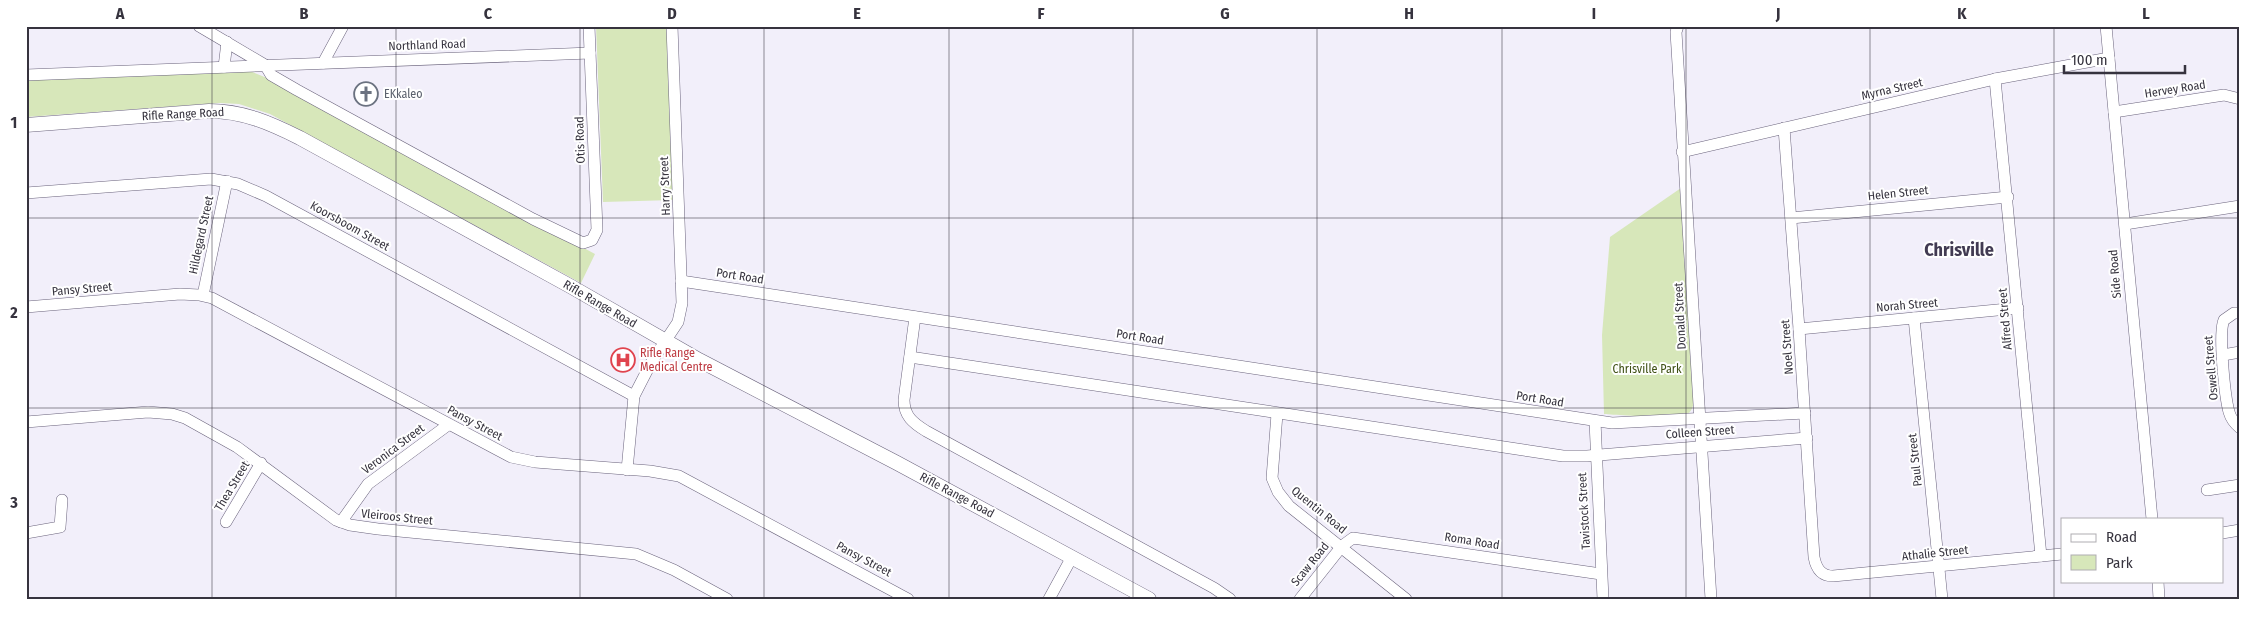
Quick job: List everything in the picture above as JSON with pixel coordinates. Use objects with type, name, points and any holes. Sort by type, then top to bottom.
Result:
[{"type":"main road","name":"Rifle Range Road","points":[[26,125],[209,112],[230,112],[263,120],[300,138],[570,286],[664,340],[1148,599]]},
{"type":"street","points":[[199,26],[265,65]]},
{"type":"street","points":[[323,63],[343,26]]},
{"type":"street","name":"Otis Road","points":[[265,65],[271,75],[289,86],[575,241],[582,243],[592,240],[596,235],[597,226],[590,26]]},
{"type":"street","name":"Harry Street","points":[[634,396],[664,340],[679,319],[682,303],[672,26]]},
{"type":"street","name":"Side Road","points":[[2106,26],[2152,518]]},
{"type":"street","name":"Donald Street","points":[[1677,29],[1682,152],[1711,599]]},
{"type":"street","points":[[224,67],[226,42]]},
{"type":"street","name":"Northland Road","points":[[265,65],[590,53]]},
{"type":"street","name":"Myrna Street","points":[[1682,152],[1995,79],[2109,58]]},
{"type":"street","points":[[26,75],[265,65]]},
{"type":"street","name":"Alfred Street","points":[[1995,79],[2008,196],[2041,556]]},
{"type":"street","name":"Hervey Road","points":[[2114,112],[2224,95],[2240,99]]},
{"type":"street","name":"Noel Street","points":[[1784,128],[1800,329],[1815,564]]},
{"type":"street","name":"Koorsboom Street","points":[[26,193],[202,179],[226,181],[266,196],[634,396]]},
{"type":"street","name":"Hildegard Street","points":[[203,295],[226,181]]},
{"type":"street","name":"Helen Street","points":[[1791,218],[2008,196]]},
{"type":"street","points":[[2125,224],[2240,206]]},
{"type":"street","name":"Port Road","points":[[681,281],[1595,421]]},
{"type":"street","name":"Pansy Street","points":[[26,307],[180,294],[203,295],[228,305],[448,425],[517,459],[664,473],[686,478],[908,599]]},
{"type":"street","name":"Norah Street","points":[[1800,329],[2018,308]]},
{"type":"street","name":"Oswell Street","points":[[2240,312],[2228,316],[2222,325],[2228,410],[2234,423],[2240,428]]},
{"type":"street","points":[[915,317],[904,405],[906,415],[914,423],[1214,588],[1230,599]]},
{"type":"street","name":"Paul Street","points":[[1914,318],[1942,599]]},
{"type":"street","points":[[2223,355],[2240,352]]},
{"type":"street","points":[[910,357],[1523,451],[1563,456],[1595,455]]},
{"type":"street","points":[[627,470],[634,396]]},
{"type":"street","name":"Vleiroos Street","points":[[26,422],[148,412],[172,414],[226,440],[261,463],[323,511],[341,522],[378,530],[636,554],[674,570],[727,599]]},
{"type":"street","name":"Colleen Street","points":[[1595,421],[1612,423],[1699,420],[1805,413]]},
{"type":"street","name":"Quentin Road","points":[[1277,414],[1272,483],[1289,506],[1342,546],[1406,599]]},
{"type":"street","name":"Tavistock Street","points":[[1595,421],[1595,455],[1603,599]]},
{"type":"street","name":"Veronica Street","points":[[341,522],[368,484],[448,425]]},
{"type":"street","name":"Colleen Street","points":[[1595,455],[1807,438]]},
{"type":"street","name":"Thea Street","points":[[226,522],[261,463]]},
{"type":"street","points":[[2207,490],[2240,485]]},
{"type":"street","points":[[26,533],[60,527],[62,500]]},
{"type":"street","points":[[2224,533],[2240,530]]},
{"type":"street","name":"Roma Road","points":[[1342,546],[1353,538],[1362,538],[1602,574]]},
{"type":"street","name":"Scaw Road","points":[[1300,599],[1342,546]]},
{"type":"street","name":"Athalie Street","points":[[1815,564],[1822,573],[1829,576],[2061,554]]},
{"type":"street","points":[[1049,599],[1072,557]]},
{"type":"street","points":[[2158,582],[2159,599]]},
{"type":"green space","points":[[596,26],[667,26],[673,200],[603,202]]},
{"type":"green space","points":[[245,69],[277,82],[595,254],[581,283],[270,114],[239,104],[220,103],[26,117],[26,79]]},
{"type":"green space","name":"Chrisville Park","points":[[1681,188],[1693,406],[1689,413],[1674,416],[1604,414],[1602,335],[1610,237]]},
{"type":"place","name":"EKkaleo","points":[[366,94]]},
{"type":"place","name":"Rifle Range Medical Centre","points":[[623,360]]},
{"type":"district","name":"Chrisville","points":[[1959,250]]}]
